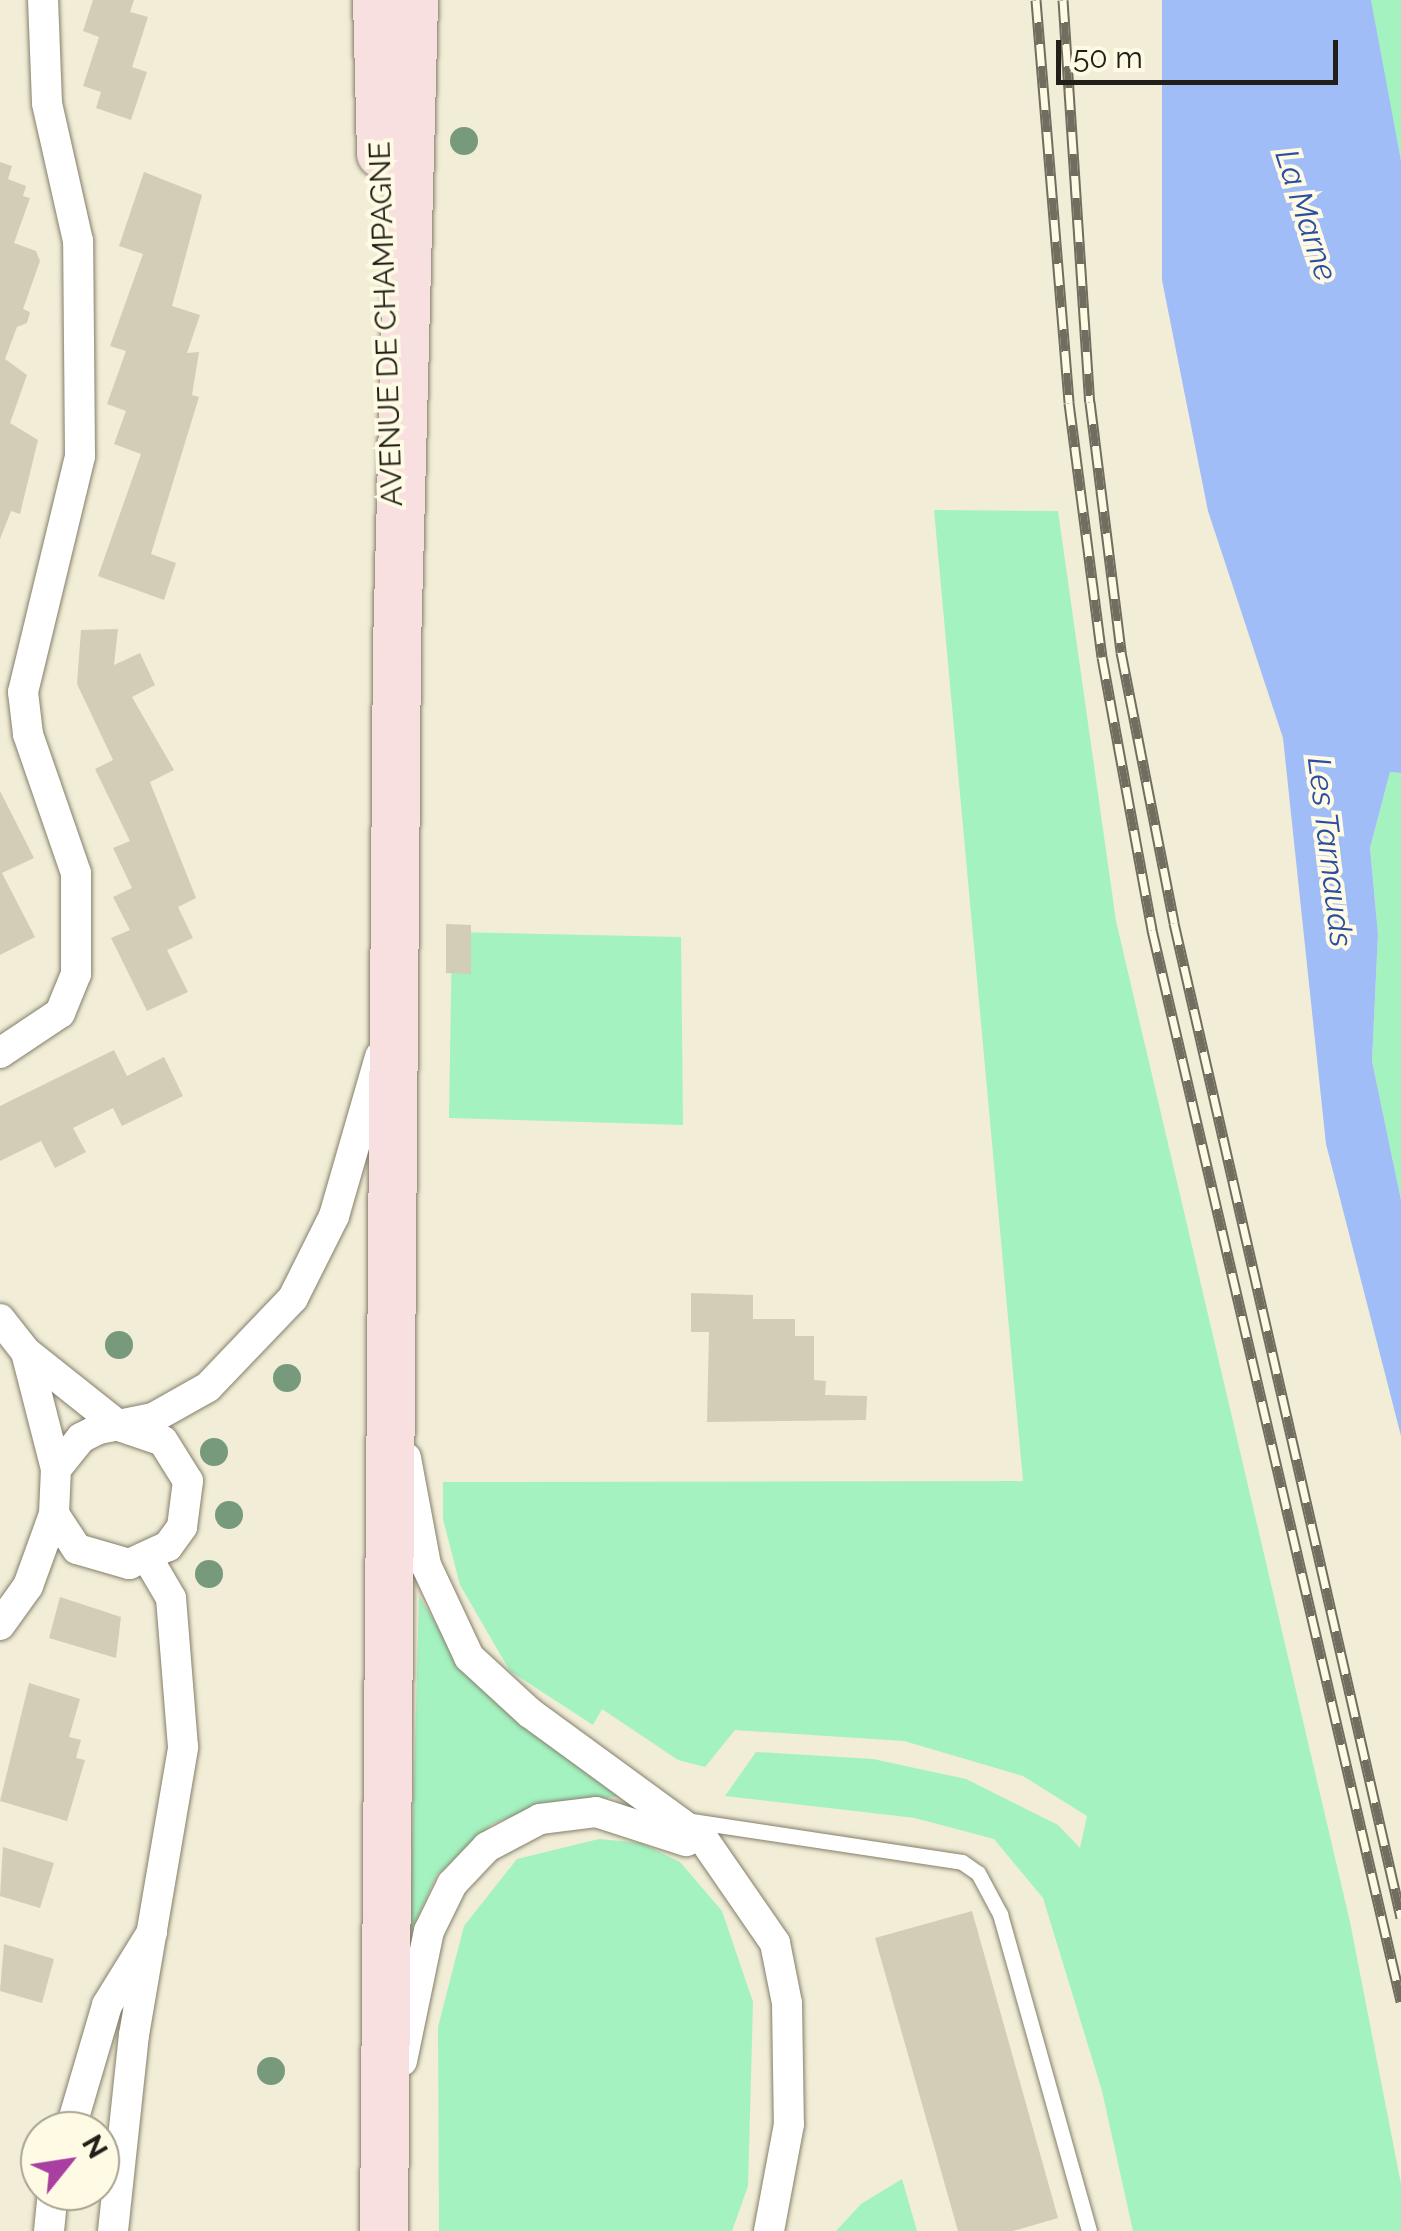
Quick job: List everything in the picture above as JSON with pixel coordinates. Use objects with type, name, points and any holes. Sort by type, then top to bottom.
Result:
[{"type":"main road","name":"AVENUE DE CHAMPAGNE","points":[[377,0],[397,648]]},
{"type":"main road","points":[[384,2231],[397,648],[414,0]]},
{"type":"street","points":[[0,1053],[60,1014],[76,974],[76,873],[11,694],[80,456],[78,241],[46,103],[43,0]]},
{"type":"street","points":[[56,1469],[82,1438],[179,1407],[208,1386],[293,1298],[344,1188],[394,1005]]},
{"type":"street","points":[[0,1319],[26,1352],[118,1426],[163,1441],[188,1481],[182,1527],[148,1559],[92,1558],[54,1514]]},
{"type":"street","points":[[0,1624],[28,1586],[54,1514],[56,1469],[26,1352]]},
{"type":"street","points":[[391,1389],[426,1565],[450,1630],[530,1713],[681,1819],[739,1880],[775,1943],[787,2003],[789,2124],[769,2231]]},
{"type":"street","points":[[113,2231],[134,2035],[157,1926],[183,1747],[171,1598],[148,1559]]},
{"type":"street","points":[[385,2158],[429,1931],[452,1884],[487,1846],[540,1819],[596,1812],[662,1828],[739,1880]]},
{"type":"street","points":[[76,2111],[107,2005],[157,1926]]},
{"type":"lane","points":[[681,1819],[962,1862],[978,1873],[1000,1914],[1089,2231]]},
{"type":"green space","points":[[1371,0],[1401,0],[1401,161],[1391,115]]},
{"type":"green space","points":[[934,510],[1058,511],[1116,921],[1350,1922],[1401,2184],[1401,2231],[1133,2231],[1102,2091],[1043,1898],[994,1839],[915,1818],[725,1796],[756,1752],[873,1759],[966,1779],[1058,1825],[1080,1848],[1087,1816],[1023,1776],[904,1741],[735,1730],[705,1767],[678,1760],[602,1709],[593,1725],[510,1671],[460,1585],[443,1519],[443,1482],[1023,1481]]},
{"type":"green space","points":[[1390,772],[1401,773],[1401,1200],[1372,1061],[1378,934],[1370,848]]},
{"type":"green space","points":[[452,932],[681,937],[683,1125],[449,1118]]},
{"type":"green space","points":[[419,1596],[467,1675],[625,1796],[544,1804],[492,1824],[437,1875],[410,1934]]},
{"type":"green space","points":[[599,1839],[641,1843],[680,1862],[722,1911],[753,2002],[748,2186],[732,2231],[439,2231],[438,2027],[464,1926],[517,1859]]},
{"type":"green space","points":[[902,2179],[917,2231],[836,2231],[861,2204]]},
{"type":"water","points":[[1162,0],[1371,0],[1401,161],[1401,773],[1390,772],[1370,848],[1378,934],[1372,1061],[1401,1200],[1401,1436],[1326,1144],[1283,738],[1208,511],[1162,280]]},
{"type":"building","points":[[93,0],[134,0],[130,12],[148,17],[132,67],[147,72],[131,120],[96,108],[101,92],[83,86],[99,37],[83,31]]},
{"type":"building","points":[[0,162],[12,166],[8,179],[26,186],[23,196],[30,198],[14,243],[36,251],[40,261],[23,309],[30,312],[27,323],[17,327],[5,359],[27,375],[10,423],[38,440],[20,514],[11,511],[0,539]]},
{"type":"building","points":[[144,172],[202,195],[172,306],[200,315],[187,353],[199,352],[192,395],[199,397],[151,554],[176,563],[164,600],[98,576],[141,454],[114,444],[126,411],[107,404],[126,351],[110,346],[143,254],[119,246]]},
{"type":"building","points":[[118,629],[114,665],[140,653],[155,685],[132,697],[174,770],[150,782],[196,898],[178,907],[193,938],[167,950],[188,992],[147,1011],[111,938],[130,930],[113,897],[132,888],[113,848],[130,841],[95,769],[113,760],[77,684],[81,630]]},
{"type":"building","points":[[0,791],[34,858],[2,873],[35,937],[0,955]]},
{"type":"building","points":[[446,924],[471,925],[471,974],[446,973]]},
{"type":"building","points":[[114,1050],[127,1076],[164,1057],[183,1096],[122,1126],[113,1108],[73,1128],[86,1152],[55,1168],[41,1141],[0,1161],[0,1106]]},
{"type":"building","points":[[691,1293],[753,1295],[753,1319],[795,1319],[795,1336],[814,1336],[814,1380],[826,1381],[825,1395],[867,1396],[866,1420],[707,1422],[709,1332],[691,1332]]},
{"type":"building","points":[[60,1597],[121,1617],[116,1658],[49,1638]]},
{"type":"building","points":[[29,1683],[80,1699],[69,1737],[81,1740],[76,1758],[85,1760],[67,1821],[0,1801]]},
{"type":"building","points":[[3,1847],[54,1863],[40,1908],[0,1896]]},
{"type":"building","points":[[972,1911],[1058,2218],[1013,2231],[958,2231],[875,1938]]},
{"type":"building","points":[[4,1944],[54,1959],[42,2003],[0,1991]]},
{"type":"railway","points":[[1036,0],[1069,403],[1102,657],[1152,930],[1401,2001]]},
{"type":"railway","points":[[1063,0],[1090,402],[1121,652],[1174,923],[1401,1917]]},
{"type":"water label","name":"La Marne","points":[[1306,215]]},
{"type":"water label","name":"Les Tarnauds","points":[[1330,852]]}]
